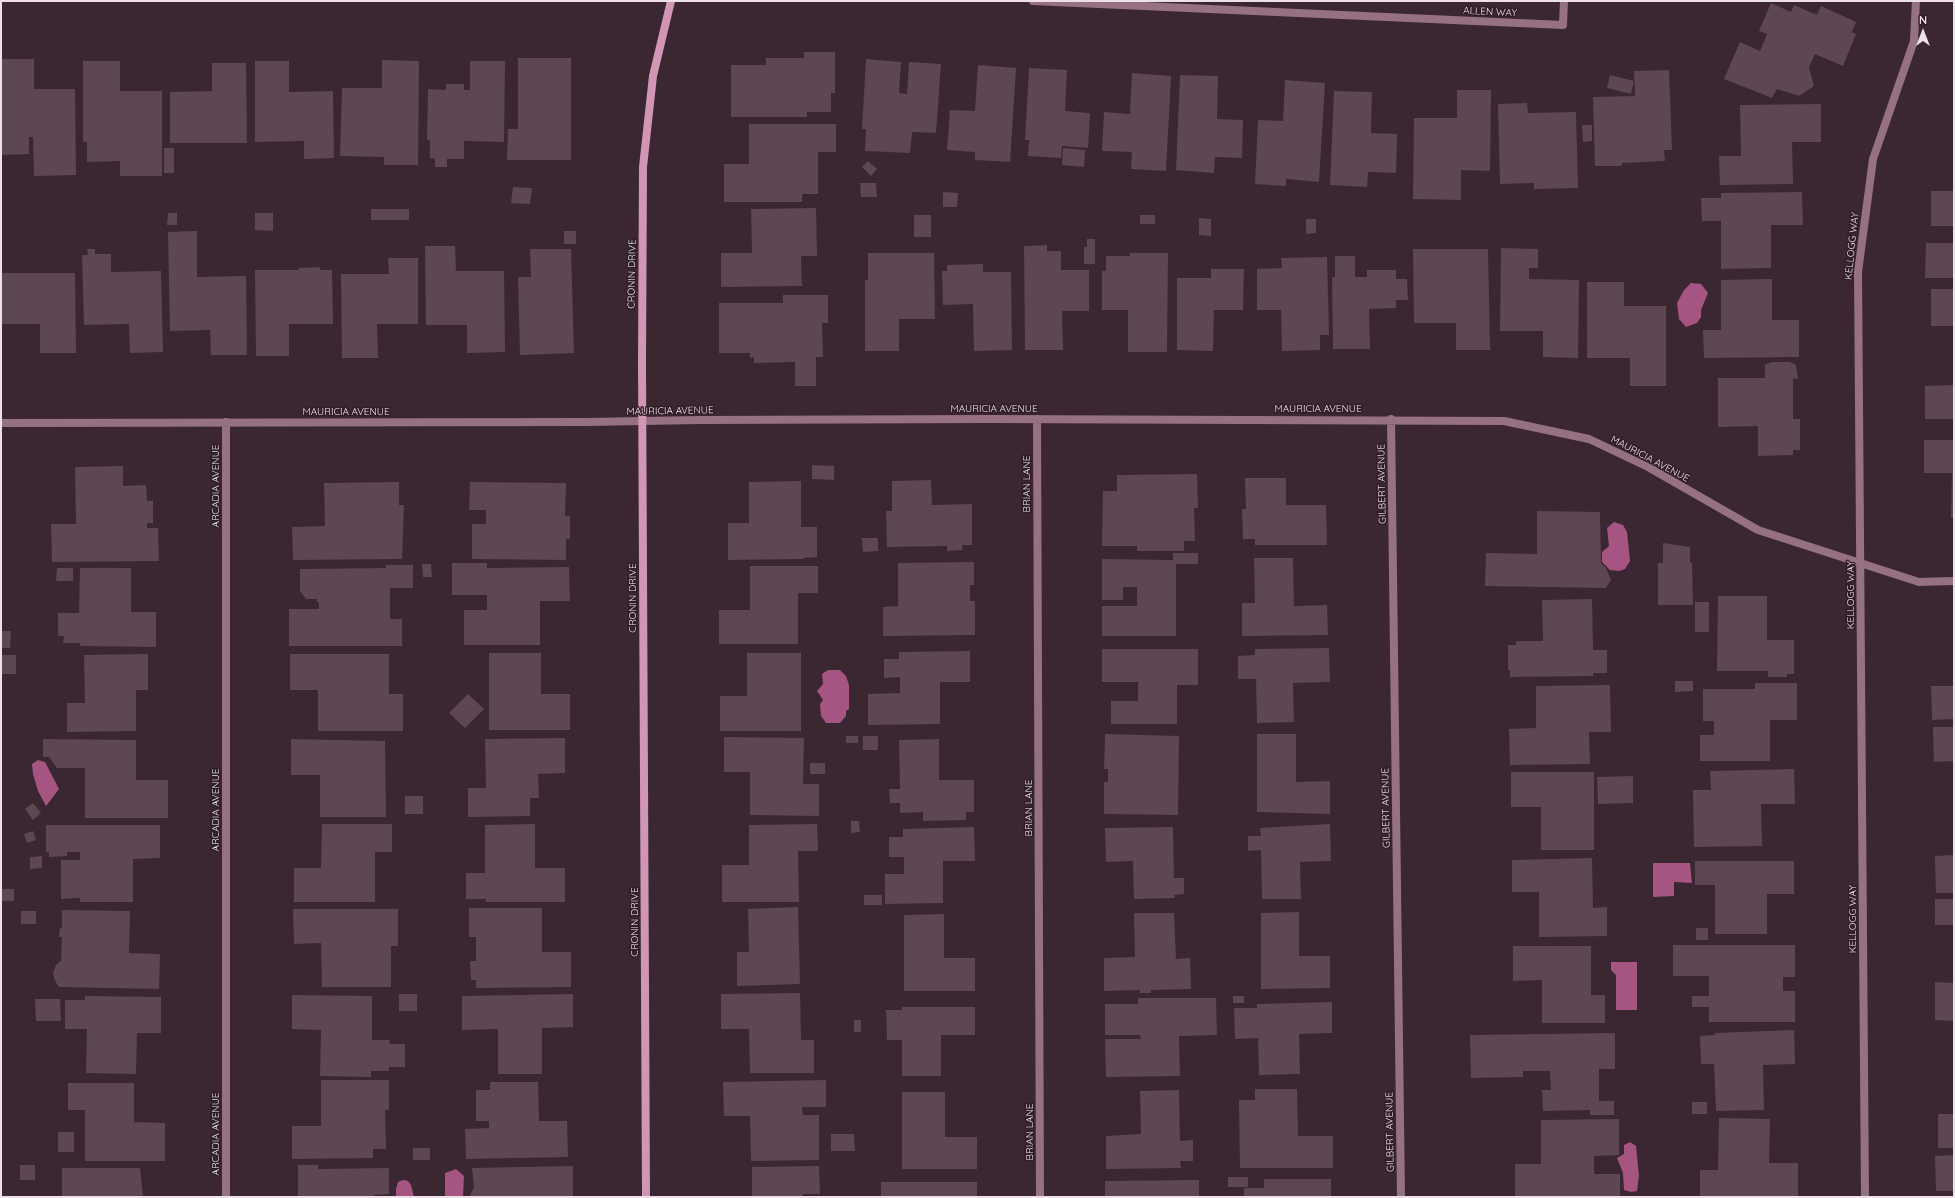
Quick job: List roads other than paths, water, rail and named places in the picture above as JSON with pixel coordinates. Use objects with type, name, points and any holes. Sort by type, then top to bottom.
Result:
[{"type":"street","name":"CRONIN DRIVE","points":[[646,1197],[642,421],[643,167],[653,76],[671,1]]},
{"type":"street","name":"ALLEN WAY","points":[[1034,1],[1563,25],[1564,1]]},
{"type":"street","name":"KELLOGG WAY","points":[[1865,1197],[1858,272],[1873,159],[1914,41],[1916,1]]},
{"type":"street","name":"MAURICIA AVENUE","points":[[1,423],[1037,419],[1391,419],[1504,421],[1589,439],[1648,467],[1758,530],[1919,582],[1954,582]]},
{"type":"street","name":"BRIAN LANE","points":[[1037,419],[1040,1197]]},
{"type":"street","name":"GILBERT AVENUE","points":[[1391,419],[1401,1197]]},
{"type":"street","name":"ARCADIA AVENUE","points":[[226,422],[226,1197]]}]
